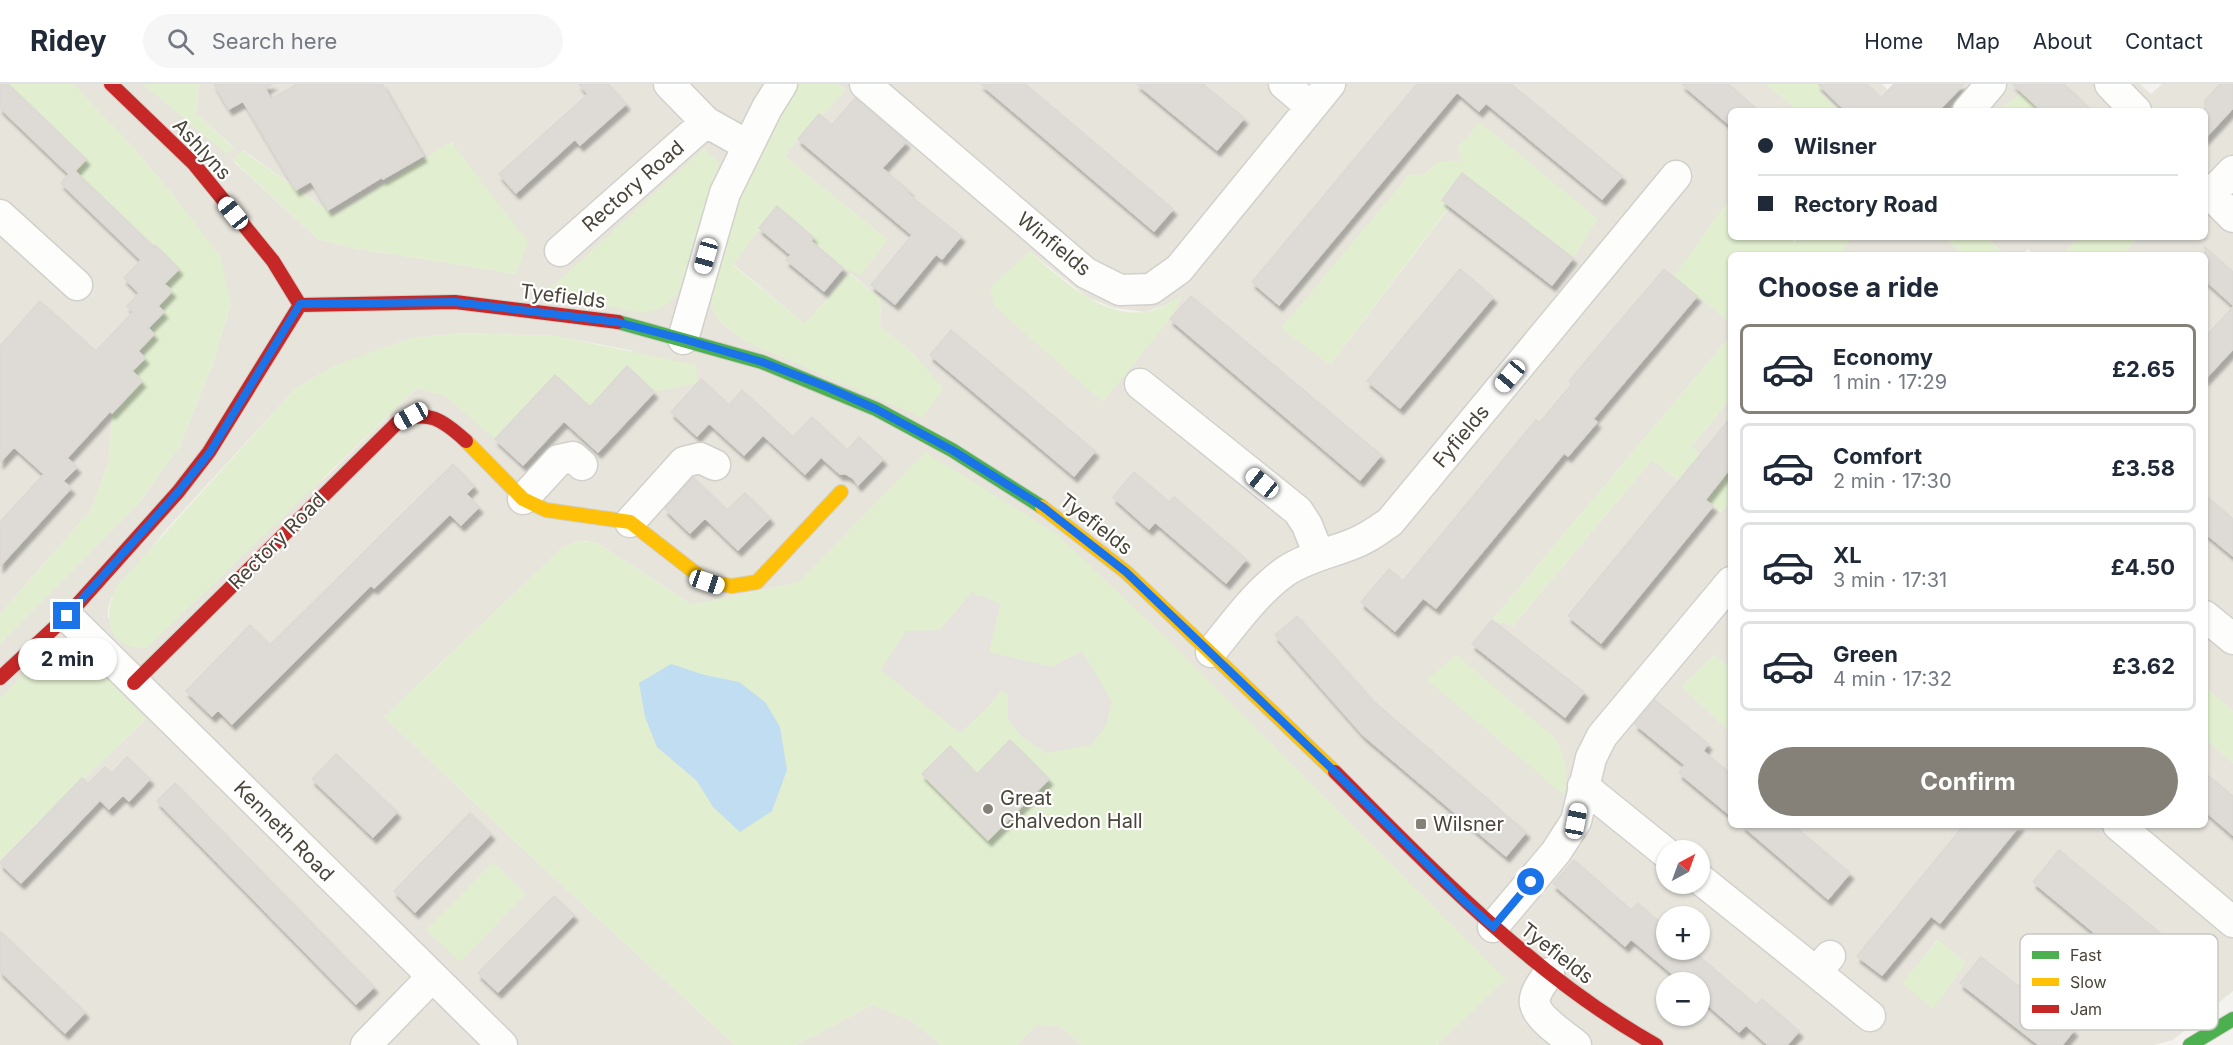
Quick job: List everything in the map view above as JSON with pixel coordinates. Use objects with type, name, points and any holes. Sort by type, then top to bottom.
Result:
[{"type":"street","name":"Ashlyns","points":[[111,84],[194,164],[273,261],[300,304]]},
{"type":"street","points":[[669,84],[706,122],[747,146]]},
{"type":"street","points":[[683,339],[722,202],[747,146],[782,84]]},
{"type":"street","name":"Winfields","points":[[865,84],[1086,273],[1120,290],[1151,289],[1179,269],[1330,84]]},
{"type":"street","points":[[1284,84],[1311,107]]},
{"type":"street","points":[[1971,108],[1992,84]]},
{"type":"street","points":[[2110,84],[2133,108]]},
{"type":"street","name":"Rectory Road","points":[[560,251],[706,122]]},
{"type":"street","points":[[2233,171],[2208,192],[2233,217]]},
{"type":"street","name":"Fyfields","points":[[1211,652],[1264,590],[1287,570],[1370,536],[1390,522],[1676,176]]},
{"type":"street","points":[[0,215],[77,285]]},
{"type":"street","name":"Tyefields","points":[[300,304],[455,302],[617,322],[762,362],[876,409],[952,450],[1043,507],[1126,572],[1493,927],[1576,994],[1624,1027],[1656,1045]]},
{"type":"street","points":[[0,678],[67,616],[178,492],[210,452],[300,304]]},
{"type":"street","points":[[1140,384],[1298,511],[1307,525],[1319,555]]},
{"type":"street","name":"Rectory Road","points":[[134,682],[398,423],[411,416],[428,416],[449,426],[523,499]]},
{"type":"street","points":[[582,465],[573,457],[560,460],[523,499],[546,510],[630,522],[707,582],[720,586],[744,586],[757,582],[841,492]]},
{"type":"street","points":[[630,522],[684,462],[700,458],[715,465]]},
{"type":"street","points":[[1493,927],[1556,852],[1576,821],[1591,758],[1602,736],[1728,586]]},
{"type":"street","name":"Kenneth Road","points":[[67,616],[502,1045]]},
{"type":"street","points":[[2208,618],[2233,639]]},
{"type":"street","points":[[1583,786],[1656,845]]},
{"type":"street","points":[[2122,828],[2233,921]]},
{"type":"street","points":[[1710,886],[1823,964],[1870,1016]]},
{"type":"street","points":[[1550,973],[1537,991],[1535,1003],[1539,1012],[1552,1026],[1576,1045]]},
{"type":"street","points":[[366,1045],[432,977]]},
{"type":"street","points":[[2218,1028],[2233,1019]]},
{"type":"street","points":[[2190,1045],[2215,1030]]},
{"type":"shaded area","points":[[0,84],[8,84],[86,159],[75,170],[179,269],[145,358],[143,381],[112,413],[109,462],[90,511],[0,614]]},
{"type":"shaded area","points":[[73,84],[143,84],[164,101],[234,148],[196,113],[199,84],[797,84],[763,135],[718,320],[746,342],[917,357],[880,326],[881,299],[850,273],[805,324],[733,264],[777,206],[813,237],[888,240],[784,156],[819,114],[846,90],[838,84],[1766,84],[1795,108],[1728,108],[1728,202],[1674,277],[1728,321],[1728,339],[1492,620],[1513,626],[1652,460],[1721,512],[1728,504],[1728,666],[1714,655],[1682,687],[1728,730],[1728,828],[2208,828],[2208,742],[2233,763],[2233,991],[2218,1003],[2218,934],[2020,934],[2020,1030],[2185,1030],[2173,1040],[2154,1045],[1437,1045],[1505,979],[926,452],[799,582],[692,605],[599,544],[587,541],[575,542],[563,547],[384,717],[735,1045],[0,1045],[0,859],[146,719],[0,698],[0,644],[138,504],[180,446],[213,363],[231,303],[174,196],[131,145]],"holes":[[[452,142],[516,274],[354,248],[318,239],[233,161],[243,150],[334,215]],[[1461,161],[1462,173],[1442,200],[1450,207],[1330,365],[1409,176],[1425,174],[1438,162]],[[1029,251],[1087,297],[1114,308],[1145,312],[1166,305],[1182,296],[1103,401]],[[461,333],[556,336],[634,351],[555,375],[464,411],[445,396],[417,388],[325,478],[108,619],[108,608],[112,597],[164,532],[295,389],[332,367],[413,338]],[[1456,655],[1564,794],[1428,680]],[[1937,940],[1965,962],[1903,984]]]},
{"type":"shaded area","points":[[1820,84],[1882,84],[1888,90],[1894,84],[2140,84],[2151,94],[2162,84],[2233,84],[2233,711],[2208,690],[2208,252],[2125,252],[2135,240],[2208,240],[2208,108],[2037,108],[2022,92],[2003,108],[1837,108],[1819,92],[1824,88]]},
{"type":"shaded area","points":[[1850,240],[1947,240],[1961,252],[1841,252]]},
{"type":"shaded area","points":[[1990,240],[2077,240],[2065,252],[2032,252],[2028,249],[2025,252],[2002,252]]},
{"type":"shaded area","points":[[1728,402],[1728,478],[1691,447]]},
{"type":"shaded area","points":[[973,591],[976,596],[983,596],[1000,604],[989,652],[1052,667],[1082,651],[1112,701],[1106,726],[1091,745],[1046,753],[1022,737],[1008,719],[1008,695],[1002,690],[985,710],[960,733],[881,670],[906,631],[940,630]]},
{"type":"shaded area","points":[[872,1005],[911,1020],[941,1045],[796,1045]]},
{"type":"shaded area","points":[[1036,1025],[1060,1026],[1082,1045],[1017,1045]]},
{"type":"green space","points":[[8,84],[73,84],[131,145],[220,256],[231,303],[213,363],[180,446],[138,504],[0,644],[0,614],[90,511],[109,462],[112,413],[142,381],[132,371],[145,358],[138,351],[154,335],[148,328],[158,306],[172,291],[164,284],[179,269],[75,171],[86,159]]},
{"type":"green space","points":[[143,84],[199,84],[196,113],[234,149],[226,154]]},
{"type":"green space","points":[[797,84],[838,84],[846,90],[824,114],[819,115],[784,156],[888,240],[861,275],[843,268],[811,241],[813,236],[777,206],[733,265],[805,324],[849,273],[881,299],[880,326],[917,357],[943,389],[923,418],[746,342],[718,320],[711,306],[730,214],[790,92]]},
{"type":"green space","points":[[1766,84],[1820,84],[1824,88],[1820,93],[1837,108],[1795,108]]},
{"type":"green space","points":[[2022,92],[2037,108],[2003,108]]},
{"type":"green space","points":[[1480,122],[1598,219],[1573,258],[1462,174],[1442,200],[1450,206],[1330,365],[1281,328],[1409,175],[1425,174],[1438,162],[1461,161],[1458,147]]},
{"type":"green space","points":[[451,142],[528,242],[516,274],[354,248],[318,239],[233,160],[242,150],[334,215]]},
{"type":"green space","points":[[704,148],[719,163],[686,277],[679,292],[670,302],[659,309],[643,313],[544,294]]},
{"type":"green space","points":[[1728,202],[1728,240],[1793,240],[1795,242],[1796,240],[1850,240],[1841,252],[1728,252],[1728,321],[1673,277]]},
{"type":"green space","points":[[1947,240],[1990,240],[2002,252],[1961,252]]},
{"type":"green space","points":[[2077,240],[2135,240],[2125,252],[2065,252]]},
{"type":"green space","points":[[1029,251],[1082,294],[1112,309],[1145,312],[1160,308],[1183,295],[1170,319],[1103,402],[995,307],[990,288]]},
{"type":"green space","points":[[461,333],[556,336],[696,365],[698,383],[654,392],[627,366],[590,407],[555,375],[495,439],[445,396],[417,388],[147,648],[122,643],[115,636],[109,618],[113,596],[118,585],[295,389],[332,367],[371,352],[413,338]]},
{"type":"green space","points":[[1728,339],[1728,402],[1691,447],[1728,478],[1728,504],[1722,512],[1652,460],[1513,626],[1492,620]]},
{"type":"green space","points":[[925,452],[1057,534],[1164,636],[1506,979],[1437,1045],[1082,1045],[1060,1026],[1036,1025],[1017,1045],[941,1045],[911,1020],[872,1005],[796,1045],[735,1045],[384,717],[563,547],[581,542],[599,544],[692,605],[799,582]]},
{"type":"green space","points":[[74,652],[105,676],[146,719],[0,859],[0,698],[33,664]]},
{"type":"green space","points":[[1456,655],[1555,738],[1566,765],[1564,795],[1427,680]]},
{"type":"green space","points":[[1714,655],[1728,666],[1728,730],[1682,687]]},
{"type":"green space","points":[[2208,690],[2233,711],[2233,763],[2208,742]]},
{"type":"green space","points":[[493,862],[526,894],[460,962],[426,930]]},
{"type":"green space","points":[[1938,940],[1966,963],[1933,1009],[1902,983]]},
{"type":"water","points":[[671,664],[705,675],[739,682],[765,702],[780,727],[787,770],[772,811],[740,832],[713,807],[697,781],[657,747],[645,717],[639,683]]},
{"type":"building","points":[[0,84],[8,84],[86,159],[75,171],[179,269],[164,284],[172,291],[158,306],[164,312],[148,328],[154,334],[138,351],[145,358],[132,371],[142,381],[112,413],[110,411],[67,458],[77,467],[63,481],[71,488],[0,566],[0,522],[44,474],[14,447],[0,462],[0,346],[40,301],[96,351],[133,312],[127,306],[139,293],[124,278],[141,260],[61,183],[69,174],[0,108]]},
{"type":"building","points":[[214,84],[272,84],[265,88],[271,99],[297,84],[382,84],[423,156],[383,179],[382,177],[328,210],[311,181],[296,190],[243,101],[229,109]]},
{"type":"building","points":[[579,84],[608,84],[626,104],[580,145],[575,139],[516,193],[499,174],[588,94]]},
{"type":"building","points":[[981,84],[1025,84],[1173,209],[1154,231]]},
{"type":"building","points":[[1137,84],[1203,84],[1244,118],[1217,150]]},
{"type":"building","points":[[1417,84],[1511,84],[1622,176],[1602,199],[1486,103],[1479,111],[1457,92],[1279,305],[1252,282]]},
{"type":"building","points":[[1682,84],[1728,84],[1756,108],[1728,108],[1728,123]]},
{"type":"building","points":[[1818,84],[1867,84],[1881,98],[1894,84],[1964,84],[1941,108],[1843,108]]},
{"type":"building","points":[[2013,84],[2064,84],[2089,108],[2039,108]]},
{"type":"building","points":[[2220,84],[2233,84],[2233,108],[2208,135],[2208,108],[2205,108],[2205,100]]},
{"type":"building","points":[[855,98],[906,142],[882,168],[909,191],[907,193],[961,236],[942,259],[936,254],[895,304],[871,285],[912,235],[798,139],[819,114],[832,125]]},
{"type":"building","points":[[1462,173],[1573,258],[1552,285],[1442,200]]},
{"type":"building","points":[[777,206],[813,237],[811,241],[843,268],[824,291],[786,260],[791,255],[759,228]]},
{"type":"building","points":[[2205,247],[2233,272],[2233,305],[2208,283],[2208,252],[2205,252]]},
{"type":"building","points":[[1460,269],[1493,297],[1400,408],[1367,381]]},
{"type":"building","points":[[1664,269],[1697,296],[1593,419],[1597,422],[1568,456],[1564,453],[1436,608],[1423,598],[1395,631],[1361,602],[1389,569],[1403,581],[1536,420],[1540,422],[1572,384],[1569,381]]},
{"type":"building","points":[[1191,296],[1381,455],[1360,480],[1170,319]]},
{"type":"building","points":[[2233,307],[2233,349],[2208,376],[2208,334]]},
{"type":"building","points":[[951,330],[1095,451],[1074,476],[930,355]]},
{"type":"building","points":[[627,366],[654,392],[598,452],[564,421],[523,465],[495,439],[555,375],[590,407]]},
{"type":"building","points":[[701,379],[737,412],[730,404],[742,390],[793,437],[812,417],[847,450],[859,437],[883,459],[858,485],[853,478],[840,474],[821,457],[805,474],[763,435],[744,455],[709,423],[697,436],[671,412]]},
{"type":"building","points":[[1728,421],[1728,471],[1705,500],[1713,506],[1601,643],[1568,616]]},
{"type":"building","points":[[453,464],[474,486],[466,494],[479,507],[461,525],[450,514],[374,588],[371,585],[232,724],[218,710],[212,716],[186,691],[250,625],[270,645]]},
{"type":"building","points":[[1134,472],[1169,502],[1174,497],[1246,559],[1226,583],[1155,522],[1149,529],[1113,497]]},
{"type":"building","points":[[693,477],[727,510],[745,493],[770,518],[738,550],[705,518],[690,533],[665,509]]},
{"type":"building","points":[[2208,498],[2233,519],[2233,556],[2208,535]]},
{"type":"building","points":[[1297,616],[1373,701],[1526,832],[1506,856],[1363,735],[1275,635]]},
{"type":"building","points":[[1492,620],[1584,692],[1565,717],[1472,644]]},
{"type":"building","points":[[1655,700],[1708,744],[1703,751],[1728,772],[1728,814],[1679,773],[1685,765],[1635,724]]},
{"type":"building","name":"Great Chalvedon Hall","points":[[1010,740],[1049,779],[988,840],[922,774],[950,746],[977,774]]},
{"type":"building","points":[[336,754],[397,812],[373,837],[312,779]]},
{"type":"building","points":[[127,757],[150,779],[129,801],[123,795],[109,809],[100,800],[21,883],[0,863],[82,778],[88,784],[105,767],[112,773]]},
{"type":"building","points":[[2208,775],[2233,796],[2233,835],[2208,814]]},
{"type":"building","points":[[175,783],[374,987],[356,1004],[157,801]]},
{"type":"building","points":[[470,813],[491,834],[415,912],[394,891]]},
{"type":"building","points":[[1745,828],[1797,828],[1850,873],[1828,899]]},
{"type":"building","points":[[1962,828],[2018,828],[1940,923],[1931,916],[1882,975],[1857,956]]},
{"type":"building","points":[[2059,850],[2161,934],[2096,934],[2033,882]]},
{"type":"building","points":[[1574,860],[1631,910],[1638,903],[1656,919],[1656,960],[1704,960],[1756,1005],[1762,999],[1799,1031],[1787,1045],[1768,1045],[1746,1025],[1739,1032],[1710,1007],[1710,972],[1670,972],[1631,939],[1625,946],[1553,884]]},
{"type":"building","points":[[554,896],[574,915],[498,992],[478,973]]},
{"type":"building","points":[[0,931],[85,1012],[65,1033],[0,971]]},
{"type":"building","points":[[1981,957],[2020,988],[2020,1030],[2074,1030],[2062,1045],[2039,1045],[1960,983]]},
{"type":"traffic: fast","points":[[618,322],[762,362],[876,409],[952,450],[1042,507]]},
{"type":"traffic: fast","points":[[2218,1028],[2233,1019]]},
{"type":"traffic: fast","points":[[2190,1045],[2215,1030]]},
{"type":"traffic: slow","points":[[466,441],[523,499],[546,510],[630,522],[707,582],[732,586],[757,582],[841,492]]},
{"type":"traffic: slow","points":[[1042,507],[1126,572],[1335,772]]},
{"type":"traffic: jam","points":[[111,84],[194,164],[273,261],[300,305]]},
{"type":"traffic: jam","points":[[300,305],[455,302],[618,322]]},
{"type":"traffic: jam","points":[[0,678],[67,616],[178,492],[209,452],[300,305]]},
{"type":"traffic: jam","points":[[134,683],[397,423],[417,417],[434,418],[450,427],[466,441]]},
{"type":"traffic: jam","points":[[1335,772],[1486,920],[1568,987],[1611,1018],[1656,1045]]},
{"type":"place","name":"Great Chalvedon Hall","points":[[988,809]]},
{"type":"place","name":"Wilsner","points":[[1421,824]]},
{"type":"route","points":[[67,616],[178,492],[210,452],[300,304],[455,302],[617,322],[762,362],[876,409],[952,450],[1043,507],[1126,572],[1493,927],[1531,882]]}]
